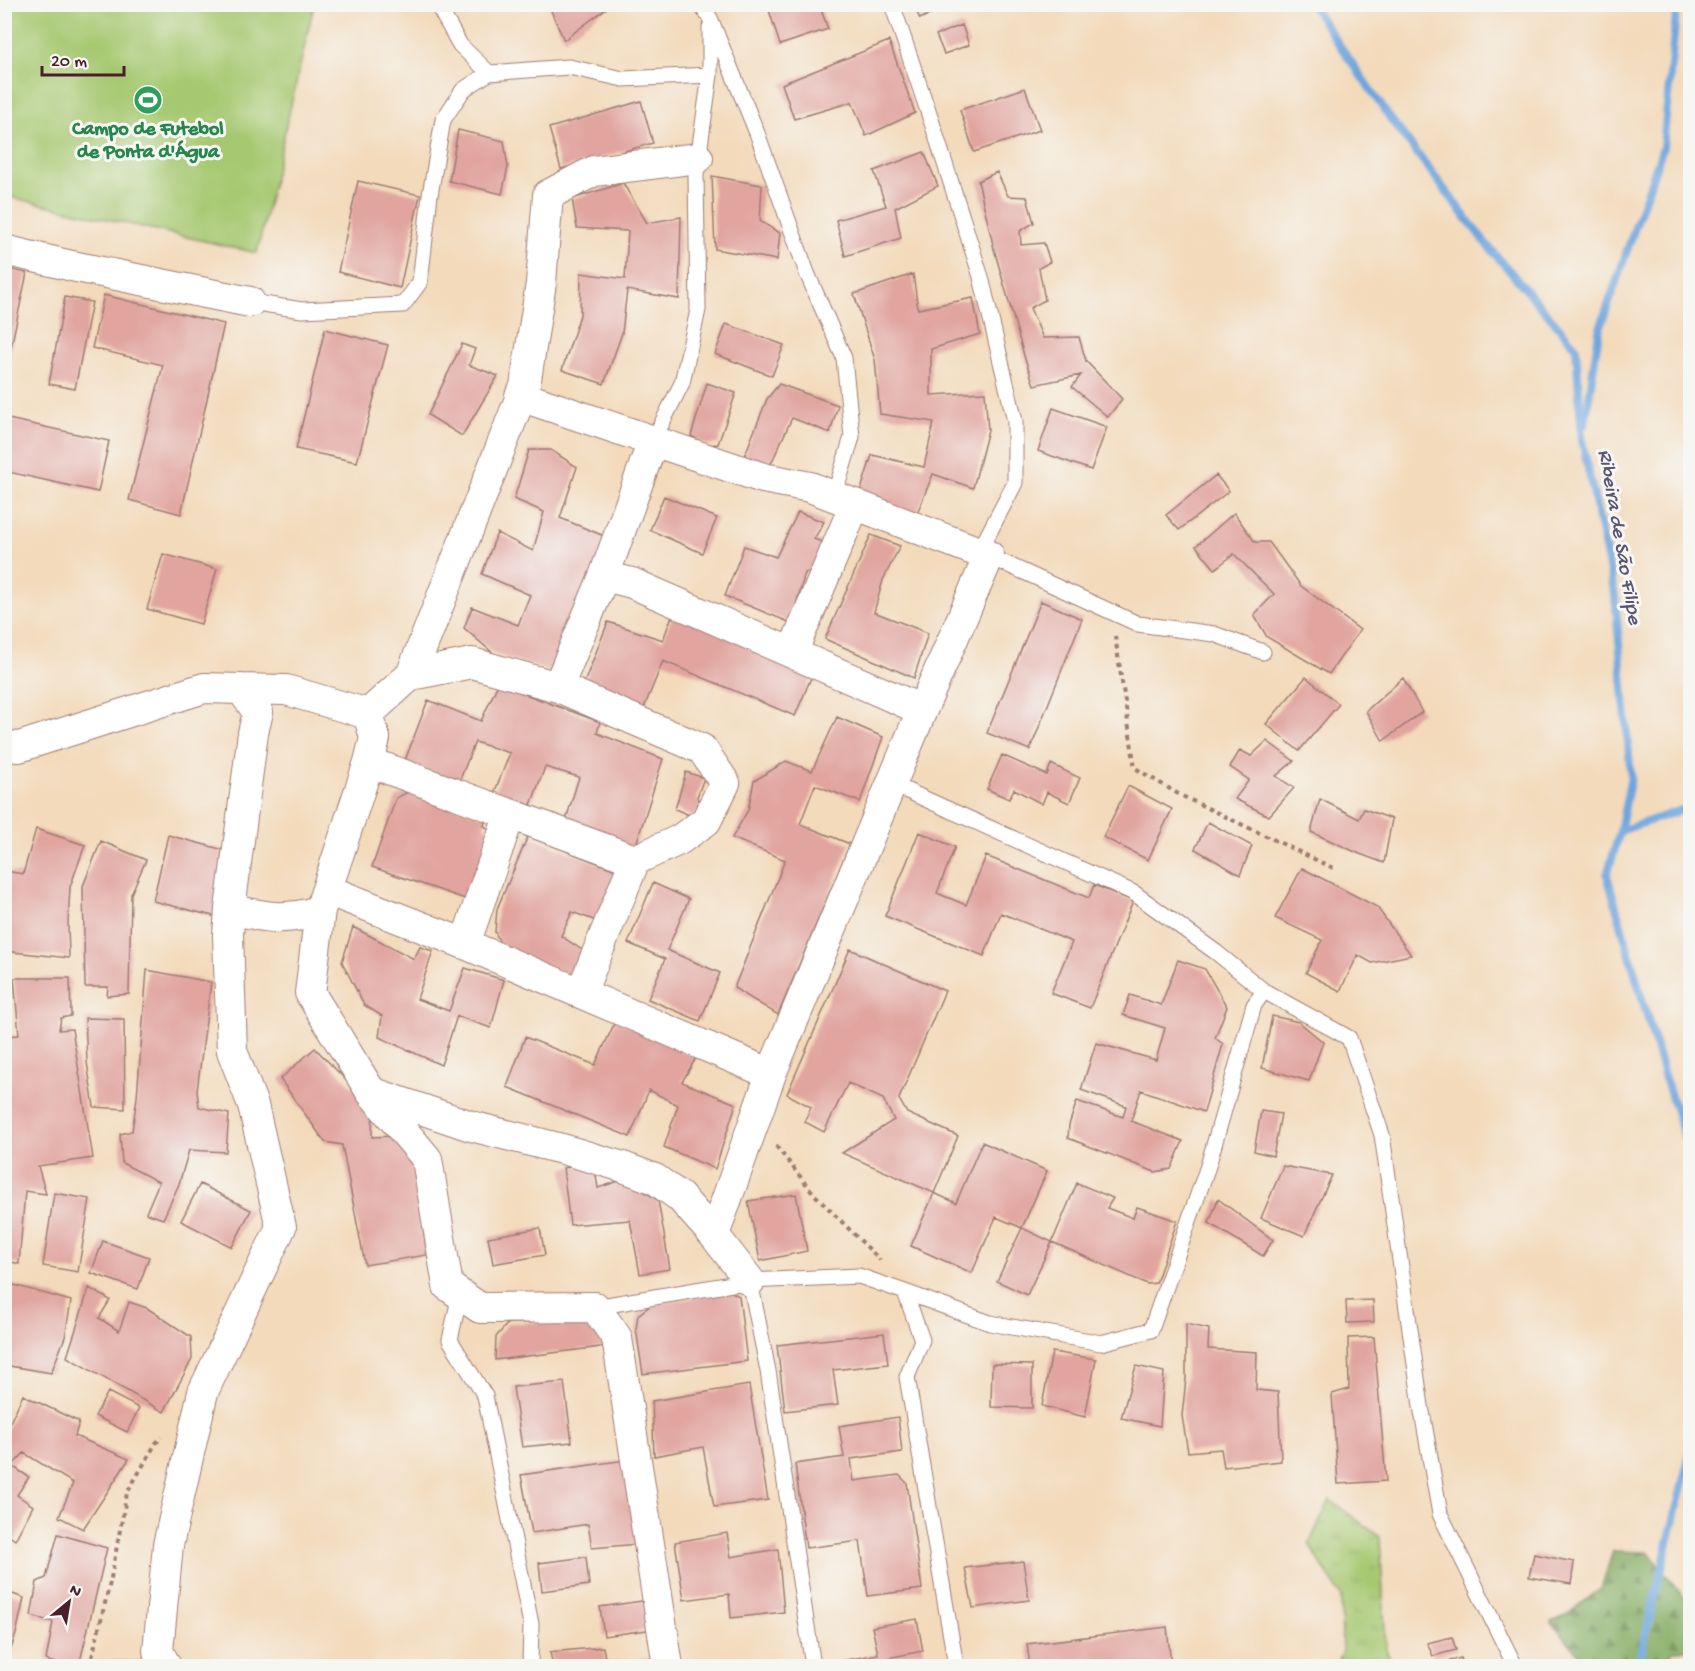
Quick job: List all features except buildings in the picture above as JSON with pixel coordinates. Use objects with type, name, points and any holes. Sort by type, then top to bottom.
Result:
[{"type":"street","points":[[368,714],[411,675],[525,386],[541,283],[548,195],[594,171],[698,158]]},
{"type":"street","points":[[4,250],[250,302]]},
{"type":"street","points":[[520,396],[763,478],[810,487],[984,554],[892,784],[771,1074],[714,1235]]},
{"type":"street","points":[[558,687],[604,576],[653,441]]},
{"type":"street","points":[[792,653],[844,500]]},
{"type":"street","points":[[604,576],[632,583],[922,710]]},
{"type":"street","points":[[411,675],[471,663],[558,687],[702,749],[725,783],[706,821],[680,840],[635,861],[581,993]]},
{"type":"street","points":[[4,746],[19,747],[204,688],[286,690],[368,714]]},
{"type":"street","points":[[166,1666],[158,1651],[168,1545],[203,1392],[281,1227],[254,1105],[232,1051],[228,935],[253,733],[258,712],[241,689]]},
{"type":"street","points":[[368,714],[375,738],[324,900],[310,993],[370,1092],[427,1159],[448,1286],[480,1308],[595,1307],[617,1338],[668,1666]]},
{"type":"street","points":[[369,762],[635,861]]},
{"type":"street","points":[[465,944],[510,814]]},
{"type":"street","points":[[230,909],[259,916],[281,918],[302,916],[324,900]]},
{"type":"street","points":[[324,900],[465,944],[771,1074]]},
{"type":"street","points":[[370,1092],[471,1126],[577,1153],[655,1179],[680,1197],[750,1281]]},
{"type":"lane","points":[[437,4],[460,45],[489,73]]},
{"type":"lane","points":[[700,4],[710,11],[758,133],[807,273],[844,358],[852,437],[844,500]]},
{"type":"lane","points":[[892,4],[981,277],[1015,421],[1015,483],[984,554],[1138,624],[1214,634],[1263,652]]},
{"type":"lane","points":[[653,441],[682,383],[698,310],[696,206],[698,158],[710,75],[710,11]]},
{"type":"lane","points":[[250,302],[302,310],[402,305],[420,282],[442,120],[463,90],[489,73],[569,67],[623,79],[710,75]]},
{"type":"lane","points":[[892,784],[1134,893],[1217,953],[1264,991],[1349,1038],[1382,1135],[1421,1406],[1440,1514],[1515,1666]]},
{"type":"lane","points":[[595,1307],[750,1281],[860,1276],[990,1323],[1101,1343],[1151,1330],[1208,1166],[1254,1005],[1264,991]]},
{"type":"lane","points":[[750,1281],[768,1371],[813,1666]]},
{"type":"lane","points":[[905,1292],[922,1340],[907,1377],[956,1666]]},
{"type":"lane","points":[[460,1294],[450,1340],[485,1396],[531,1624],[530,1666]]},
{"type":"path","points":[[1112,612],[1135,768],[1180,795],[1333,868]]},
{"type":"path","points":[[755,1120],[815,1195],[884,1263],[905,1292]]},
{"type":"path","points":[[90,1666],[111,1578],[127,1493],[156,1443],[164,1435]]},
{"type":"green space","name":"Campo de Futebol de Ponta d'Água","points":[[5,4],[314,5],[257,253],[5,196]]},
{"type":"green space","points":[[1330,1500],[1380,1537],[1386,1649],[1392,1666],[1335,1666],[1342,1652],[1341,1596],[1309,1544]]},
{"type":"green space","points":[[1613,1551],[1648,1552],[1686,1600],[1690,1601],[1690,1648],[1672,1651],[1670,1666],[1583,1666],[1583,1659],[1551,1622],[1568,1614],[1601,1588]]},
{"type":"waterway","name":"Ribeira de São Filipe","points":[[1311,4],[1390,118],[1487,245],[1576,347],[1582,440],[1615,596],[1631,777],[1620,831],[1607,875],[1664,1075],[1690,1153]]},
{"type":"waterway","points":[[1585,424],[1599,331],[1663,147],[1677,4]]},
{"type":"waterway","points":[[1620,831],[1690,807]]},
{"type":"waterway","name":"Ribeira de São Filipe","points":[[1638,1666],[1690,1453]]},
{"type":"place","name":"Campo de Futebol de Ponta d'Água","points":[[148,100]]}]
